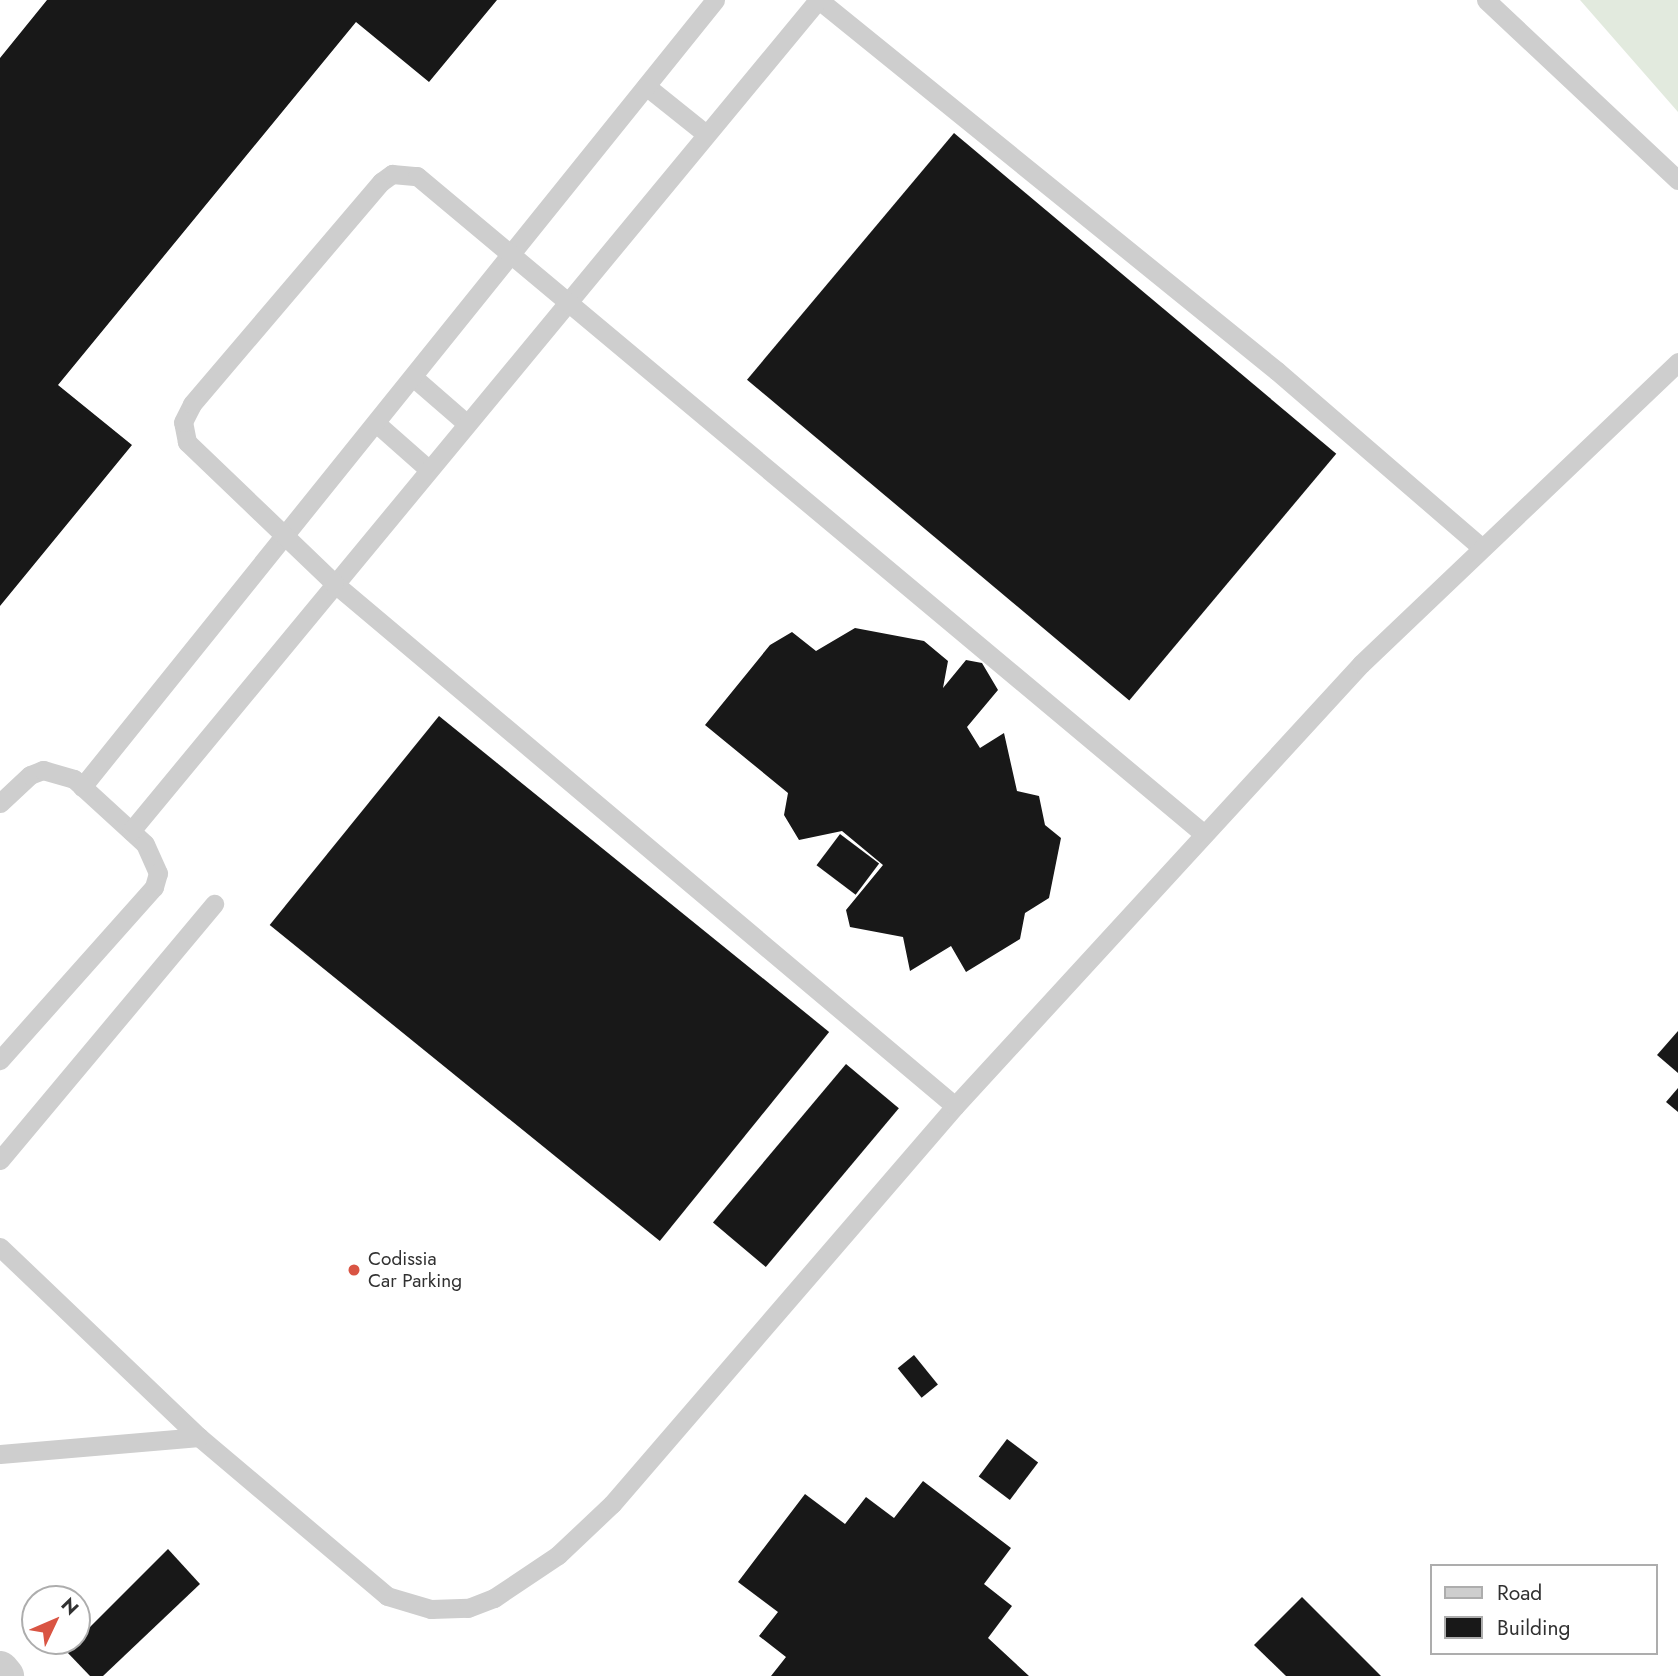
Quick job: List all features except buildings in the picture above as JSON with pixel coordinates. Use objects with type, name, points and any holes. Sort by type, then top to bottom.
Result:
[{"type":"street","points":[[0,1670],[5,1676]]},
{"type":"lane","points":[[82,787],[715,0]]},
{"type":"lane","points":[[131,831],[566,301],[818,0],[1277,371],[1481,547]]},
{"type":"lane","points":[[1486,0],[1678,180]]},
{"type":"lane","points":[[646,86],[706,134]]},
{"type":"lane","points":[[955,1106],[334,583],[197,458],[183,422],[192,404],[392,174],[417,176],[1205,834]]},
{"type":"lane","points":[[0,1247],[199,1437],[387,1596],[431,1609],[468,1608],[494,1598],[558,1555],[612,1504],[955,1106],[1361,664],[1678,362]]},
{"type":"lane","points":[[413,377],[466,422]]},
{"type":"lane","points":[[376,423],[428,469]]},
{"type":"lane","points":[[0,803],[17,783],[43,770],[82,787],[131,831],[155,862],[154,887],[0,1060]]},
{"type":"lane","points":[[0,1160],[214,904]]},
{"type":"lane","points":[[0,1454],[199,1437]]},
{"type":"shaded area","points":[[1580,0],[1678,0],[1678,112]]},
{"type":"place","name":"Codissia Car Parking","points":[[354,1270]]}]
